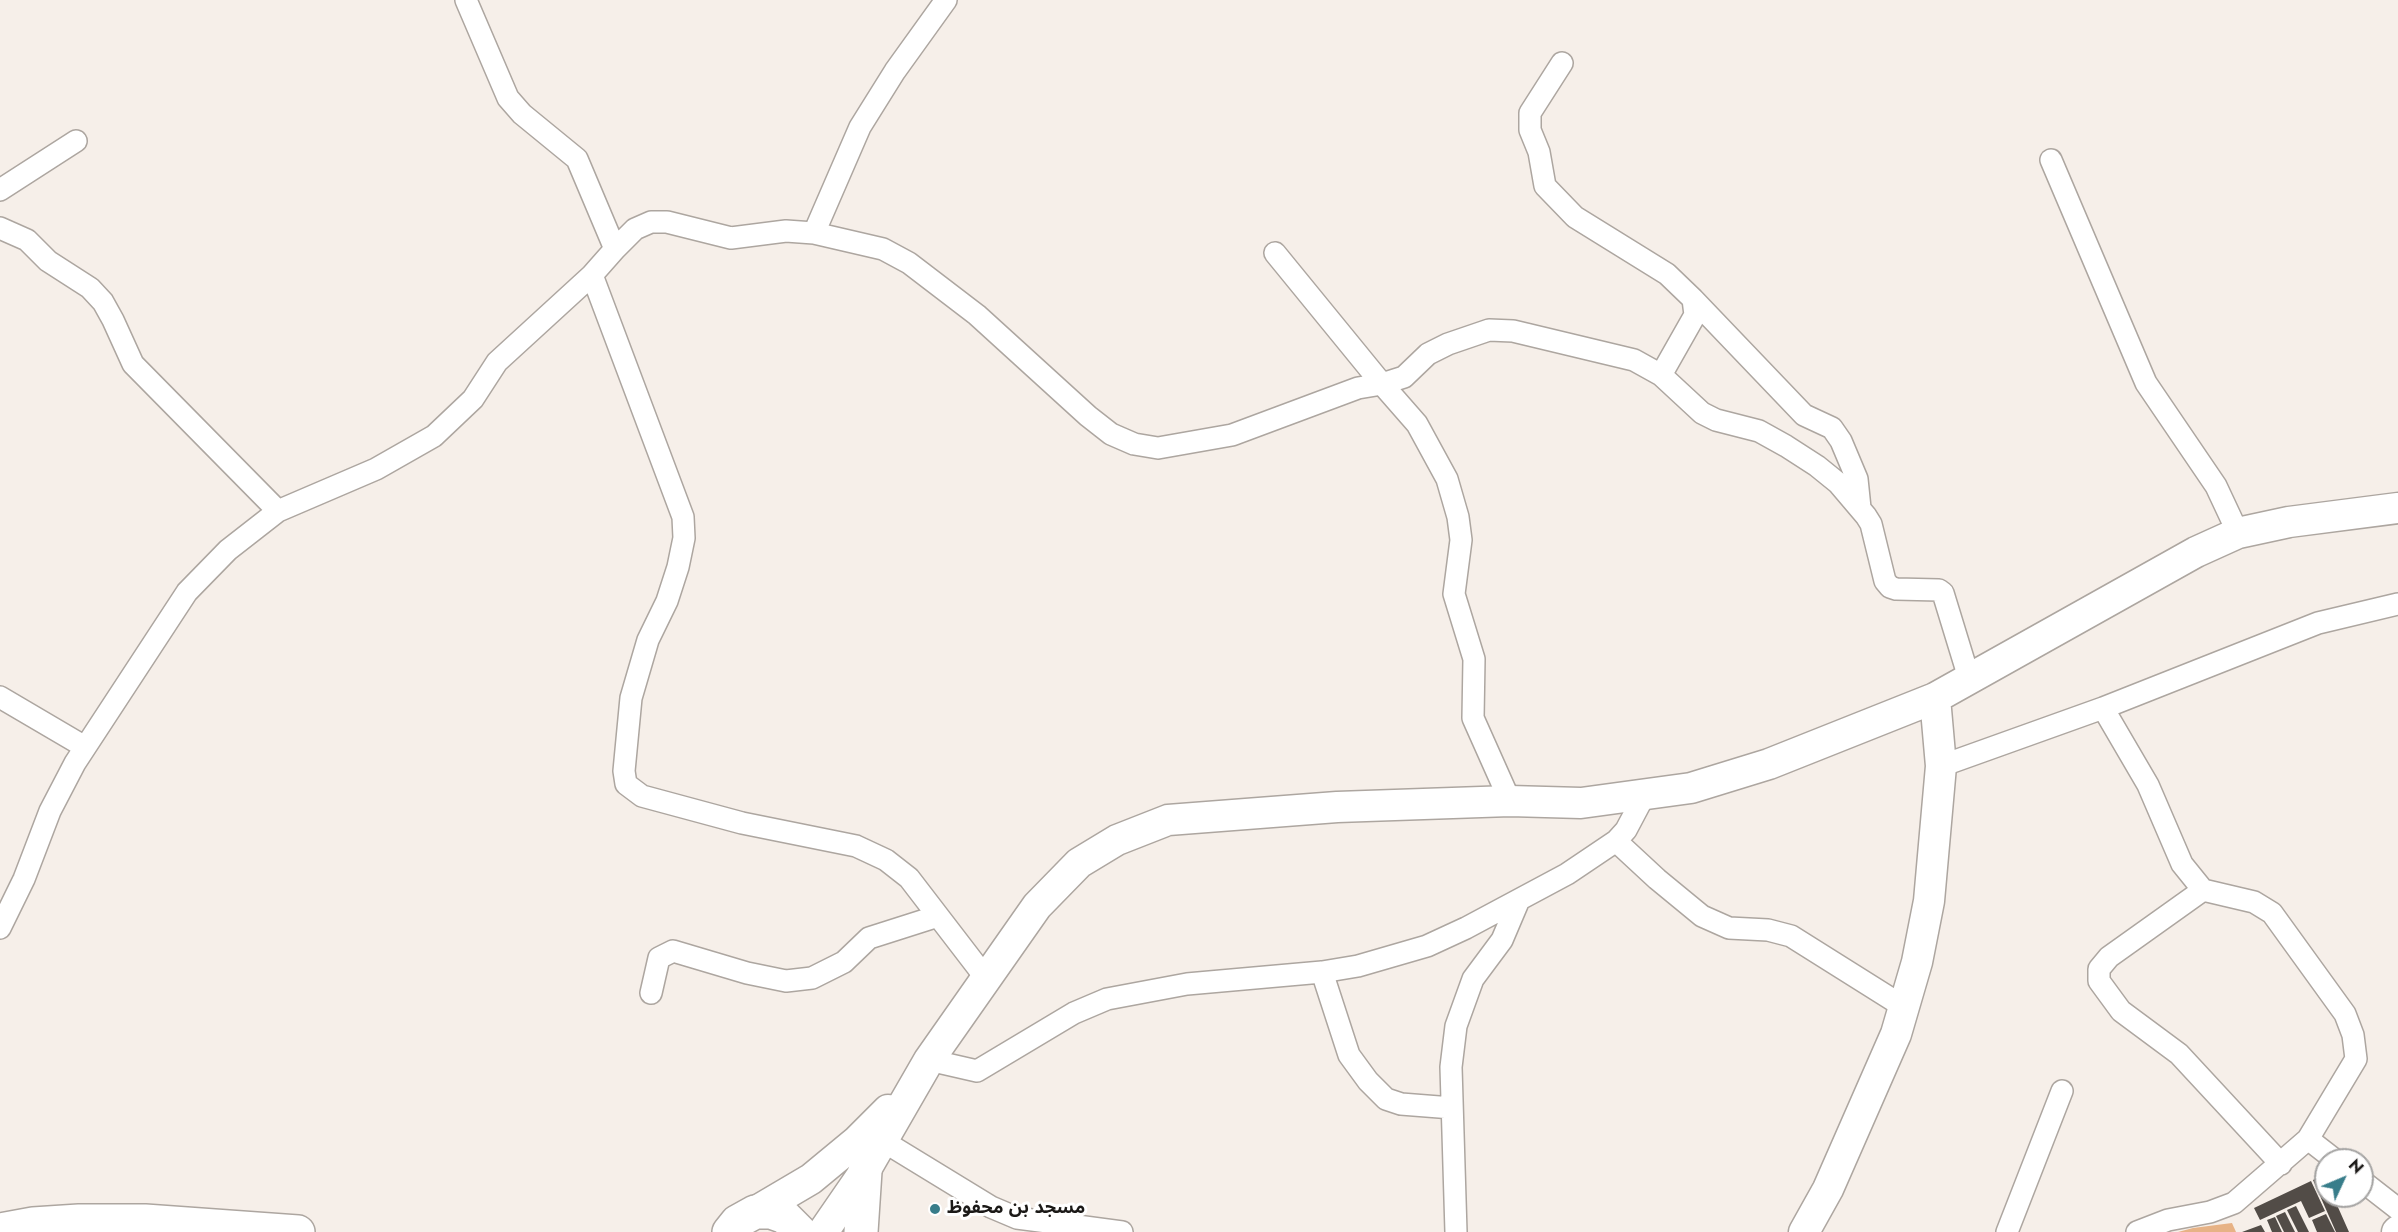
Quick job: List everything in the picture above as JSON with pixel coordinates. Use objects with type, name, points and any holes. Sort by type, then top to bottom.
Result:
[{"type":"main road","points":[[861,1232],[865,1171]]},
{"type":"main road","points":[[703,1232],[771,1212],[785,1217],[800,1232]]},
{"type":"main road","points":[[0,1230],[33,1224],[79,1221],[145,1221],[298,1232]]},
{"type":"street","points":[[466,0],[508,98],[522,114],[577,159],[615,249]]},
{"type":"street","points":[[814,233],[860,127],[895,71],[946,0]]},
{"type":"street","points":[[1562,63],[1530,113],[1530,130],[1539,152],[1545,186],[1575,217],[1667,274],[1803,415],[1832,428],[1841,441],[1857,479],[1860,508]]},
{"type":"street","points":[[0,190],[75,141]]},
{"type":"street","points":[[2051,160],[2146,383],[2216,486],[2238,533]]},
{"type":"street","points":[[0,928],[24,879],[50,811],[85,747],[188,592],[228,549],[278,510],[376,469],[435,436],[473,399],[504,355],[592,274],[635,229],[651,222],[667,222],[731,238],[786,231],[814,233],[883,249],[909,262],[1003,338],[1088,416],[1111,434],[1134,444],[1158,448],[1214,439],[1358,388],[1404,377],[1428,354],[1448,344],[1489,330],[1513,331],[1634,360],[1661,375],[1702,413],[1716,420],[1758,431],[1817,466],[1838,483],[1860,508],[1870,524],[1885,581],[1896,589],[1944,592],[1969,678]]},
{"type":"street","points":[[0,228],[27,240],[48,261],[90,288],[103,302],[133,364],[278,510]]},
{"type":"street","points":[[1275,253],[1417,424],[1434,452],[1450,488],[1458,517],[1461,540],[1454,594],[1474,659],[1473,718],[1510,801]]},
{"type":"street","points":[[592,274],[683,517],[684,538],[678,567],[667,601],[648,640],[631,698],[624,771],[626,784],[642,796],[742,823],[856,846],[886,860],[909,878],[985,977]]},
{"type":"street","points":[[1661,375],[1695,315],[1693,299]]},
{"type":"street","points":[[823,1232],[865,1171],[911,1086],[985,977],[1037,906],[1079,863],[1117,840],[1168,820],[1337,807],[1510,801],[1581,803],[1691,788],[1769,764],[1935,698],[2196,552],[2238,533],[2289,522],[2398,508]]},
{"type":"street","points":[[1941,766],[2103,708],[2318,623],[2398,603]]},
{"type":"street","points":[[0,698],[85,747]]},
{"type":"street","points":[[1804,1232],[1837,1168],[1896,1034],[1917,962],[1929,901],[1941,766],[1935,698]]},
{"type":"street","points":[[2103,708],[2148,785],[2182,864],[2203,890],[2254,902],[2272,913],[2345,1014],[2353,1035],[2356,1059],[2308,1139],[2234,1203],[2210,1212],[2168,1220],[2137,1232]]},
{"type":"street","points":[[929,1060],[977,1071],[1074,1013],[1107,999],[1187,984],[1322,972],[1358,966],[1427,946],[1567,874],[1616,841],[1626,830],[1644,796]]},
{"type":"street","points":[[1616,841],[1702,916],[1729,927],[1767,930],[1791,936],[1904,1007]]},
{"type":"street","points":[[2203,890],[2109,957],[2099,969],[2099,981],[2121,1011],[2180,1054],[2281,1164]]},
{"type":"street","points":[[1456,1232],[1451,1067],[1456,1026],[1473,979],[1502,940],[1519,900]]},
{"type":"street","points":[[651,993],[659,958],[673,951],[747,973],[786,981],[812,978],[844,962],[869,938],[938,916]]},
{"type":"street","points":[[1322,972],[1349,1055],[1368,1081],[1386,1099],[1401,1104],[1452,1108]]},
{"type":"street","points":[[741,1222],[811,1179],[857,1141],[911,1086]]},
{"type":"street","points":[[2007,1232],[2062,1090]]},
{"type":"street","points":[[2308,1139],[2320,1148]]},
{"type":"street","points":[[882,1141],[991,1207],[1017,1218],[1122,1232]]},
{"type":"street","points":[[2374,1190],[2398,1209]]},
{"type":"shaded area","points":[[2232,1223],[2236,1232],[2178,1232],[2193,1228]]},
{"type":"building","points":[[2311,1181],[2314,1187],[2314,1208],[2324,1208],[2325,1211],[2309,1218],[2301,1201],[2260,1220],[2254,1208]]},
{"type":"building","points":[[2296,1206],[2309,1232],[2298,1232],[2287,1210]]},
{"type":"building","points":[[2325,1208],[2338,1208],[2349,1232],[2336,1232]]},
{"type":"building","points":[[2285,1212],[2295,1232],[2284,1232],[2276,1216]]},
{"type":"building","points":[[2326,1214],[2335,1232],[2317,1232],[2312,1220]]},
{"type":"building","points":[[2275,1217],[2282,1232],[2272,1232],[2267,1220]]},
{"type":"building","points":[[2261,1225],[2265,1232],[2242,1232]]},
{"type":"place","name":"مسجد بن محفوظ","points":[[935,1209]]}]
